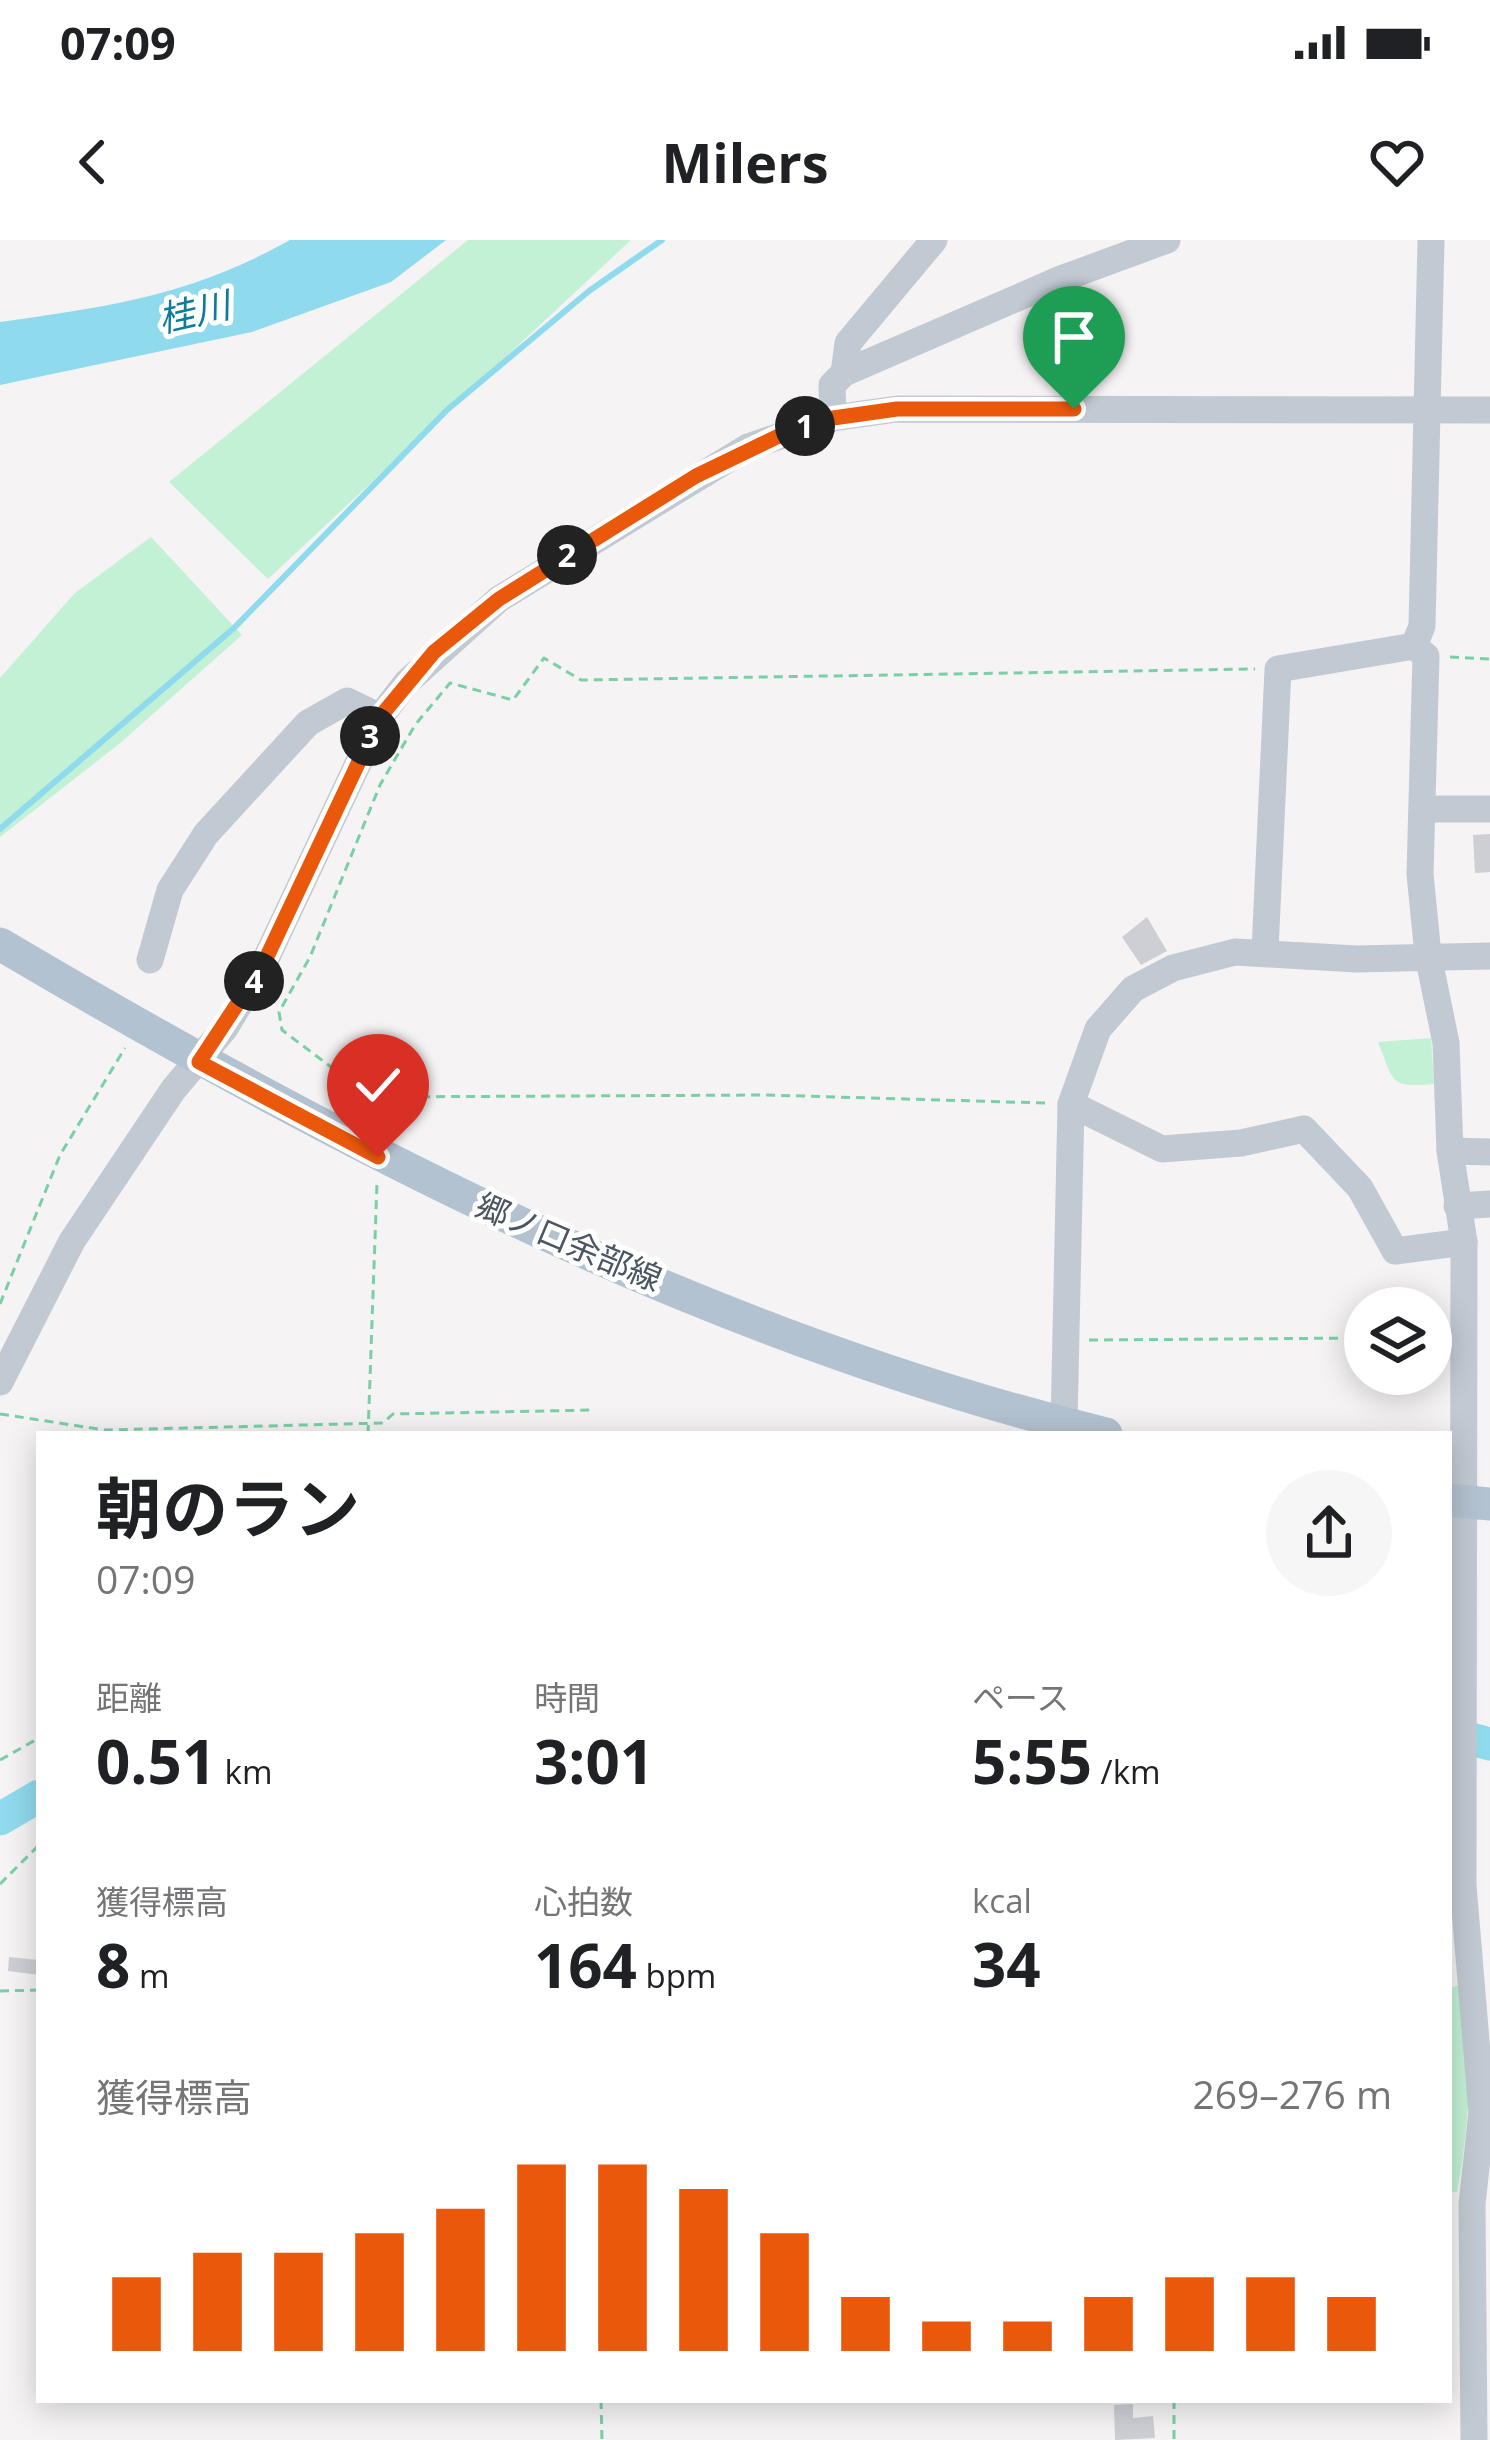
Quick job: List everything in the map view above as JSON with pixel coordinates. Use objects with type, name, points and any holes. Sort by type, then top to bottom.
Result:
[{"type":"main road","name":"郷ノ口余部線","points":[[0,944],[199,1062],[378,1157],[733,1311],[878,1366],[1093,1431]]},
{"type":"street","points":[[844,374],[848,344],[934,240]]},
{"type":"street","points":[[833,418],[832,385],[844,374],[1061,279],[1167,240]]},
{"type":"street","points":[[1431,240],[1420,651],[1420,874],[1428,955],[1446,1043],[1450,1151],[1464,1242],[1468,1502],[1462,1885],[1483,2113],[1472,2204],[1474,2440]]},
{"type":"street","points":[[0,1382],[72,1241],[263,965],[380,717],[434,652],[518,587],[748,447],[833,418],[897,409],[1490,410]]},
{"type":"street","points":[[1265,951],[1278,669],[1420,651]]},
{"type":"street","points":[[150,960],[170,890],[206,834],[274,758],[308,723],[347,701],[380,717]]},
{"type":"street","points":[[1423,809],[1490,809]]},
{"type":"street","points":[[1064,1424],[1071,1103],[1098,1029],[1133,989],[1173,968],[1265,951],[1356,959],[1490,956]]},
{"type":"street","points":[[1071,1103],[1162,1149],[1240,1143],[1304,1129],[1360,1188],[1395,1252],[1464,1242]]},
{"type":"street","points":[[1450,1151],[1490,1152]]},
{"type":"street","points":[[1457,1206],[1490,1204]]},
{"type":"path","points":[[1420,651],[1490,659]]},
{"type":"path","points":[[1071,1103],[766,1095],[371,1097],[282,1030],[279,1012],[310,957],[380,785],[415,725],[450,683],[513,700],[544,658],[581,680],[1278,669]]},
{"type":"path","points":[[0,1304],[60,1155],[128,1019]]},
{"type":"path","points":[[368,1431],[378,1157]]},
{"type":"path","points":[[1069,1340],[1344,1338]]},
{"type":"path","points":[[0,1414],[105,1430],[383,1423],[393,1414],[594,1410]]},
{"type":"path","points":[[0,1760],[36,1740]]},
{"type":"path","points":[[0,1884],[36,1848]]},
{"type":"path","points":[[0,1991],[36,1990]]},
{"type":"path","points":[[601,2403],[602,2440]]},
{"type":"path","points":[[1174,2403],[1174,2440]]},
{"type":"green space","points":[[468,240],[631,240],[268,579],[169,482]]},
{"type":"green space","points":[[151,537],[242,635],[119,744],[0,837],[0,678],[75,593]]},
{"type":"green space","points":[[1431,1038],[1434,1084],[1395,1080],[1378,1042]]},
{"type":"green space","points":[[1458,1985],[1463,2011],[1469,2088],[1457,2192],[1452,2192],[1452,1988]]},
{"type":"water","name":"桂川","points":[[290,240],[446,240],[391,282],[252,332],[0,385],[0,322],[149,296],[218,274]]},
{"type":"building","points":[[1490,834],[1490,872],[1475,873],[1473,835]]},
{"type":"building","points":[[1147,917],[1167,951],[1141,965],[1122,937]]},
{"type":"building","points":[[9,1957],[36,1960],[36,1975],[8,1971]]},
{"type":"building","points":[[1133,2404],[1133,2418],[1153,2416],[1155,2438],[1115,2440],[1114,2405]]},
{"type":"waterway","points":[[0,829],[234,628],[447,410],[589,291],[662,240]]},
{"type":"waterway","points":[[1452,1734],[1490,1744]]},
{"type":"waterway","points":[[0,1819],[36,1798]]},
{"type":"route","points":[[378,1157],[199,1062],[263,965],[380,717],[434,652],[499,599],[593,538],[748,447],[787,432],[833,418],[897,409],[1074,409]]}]
